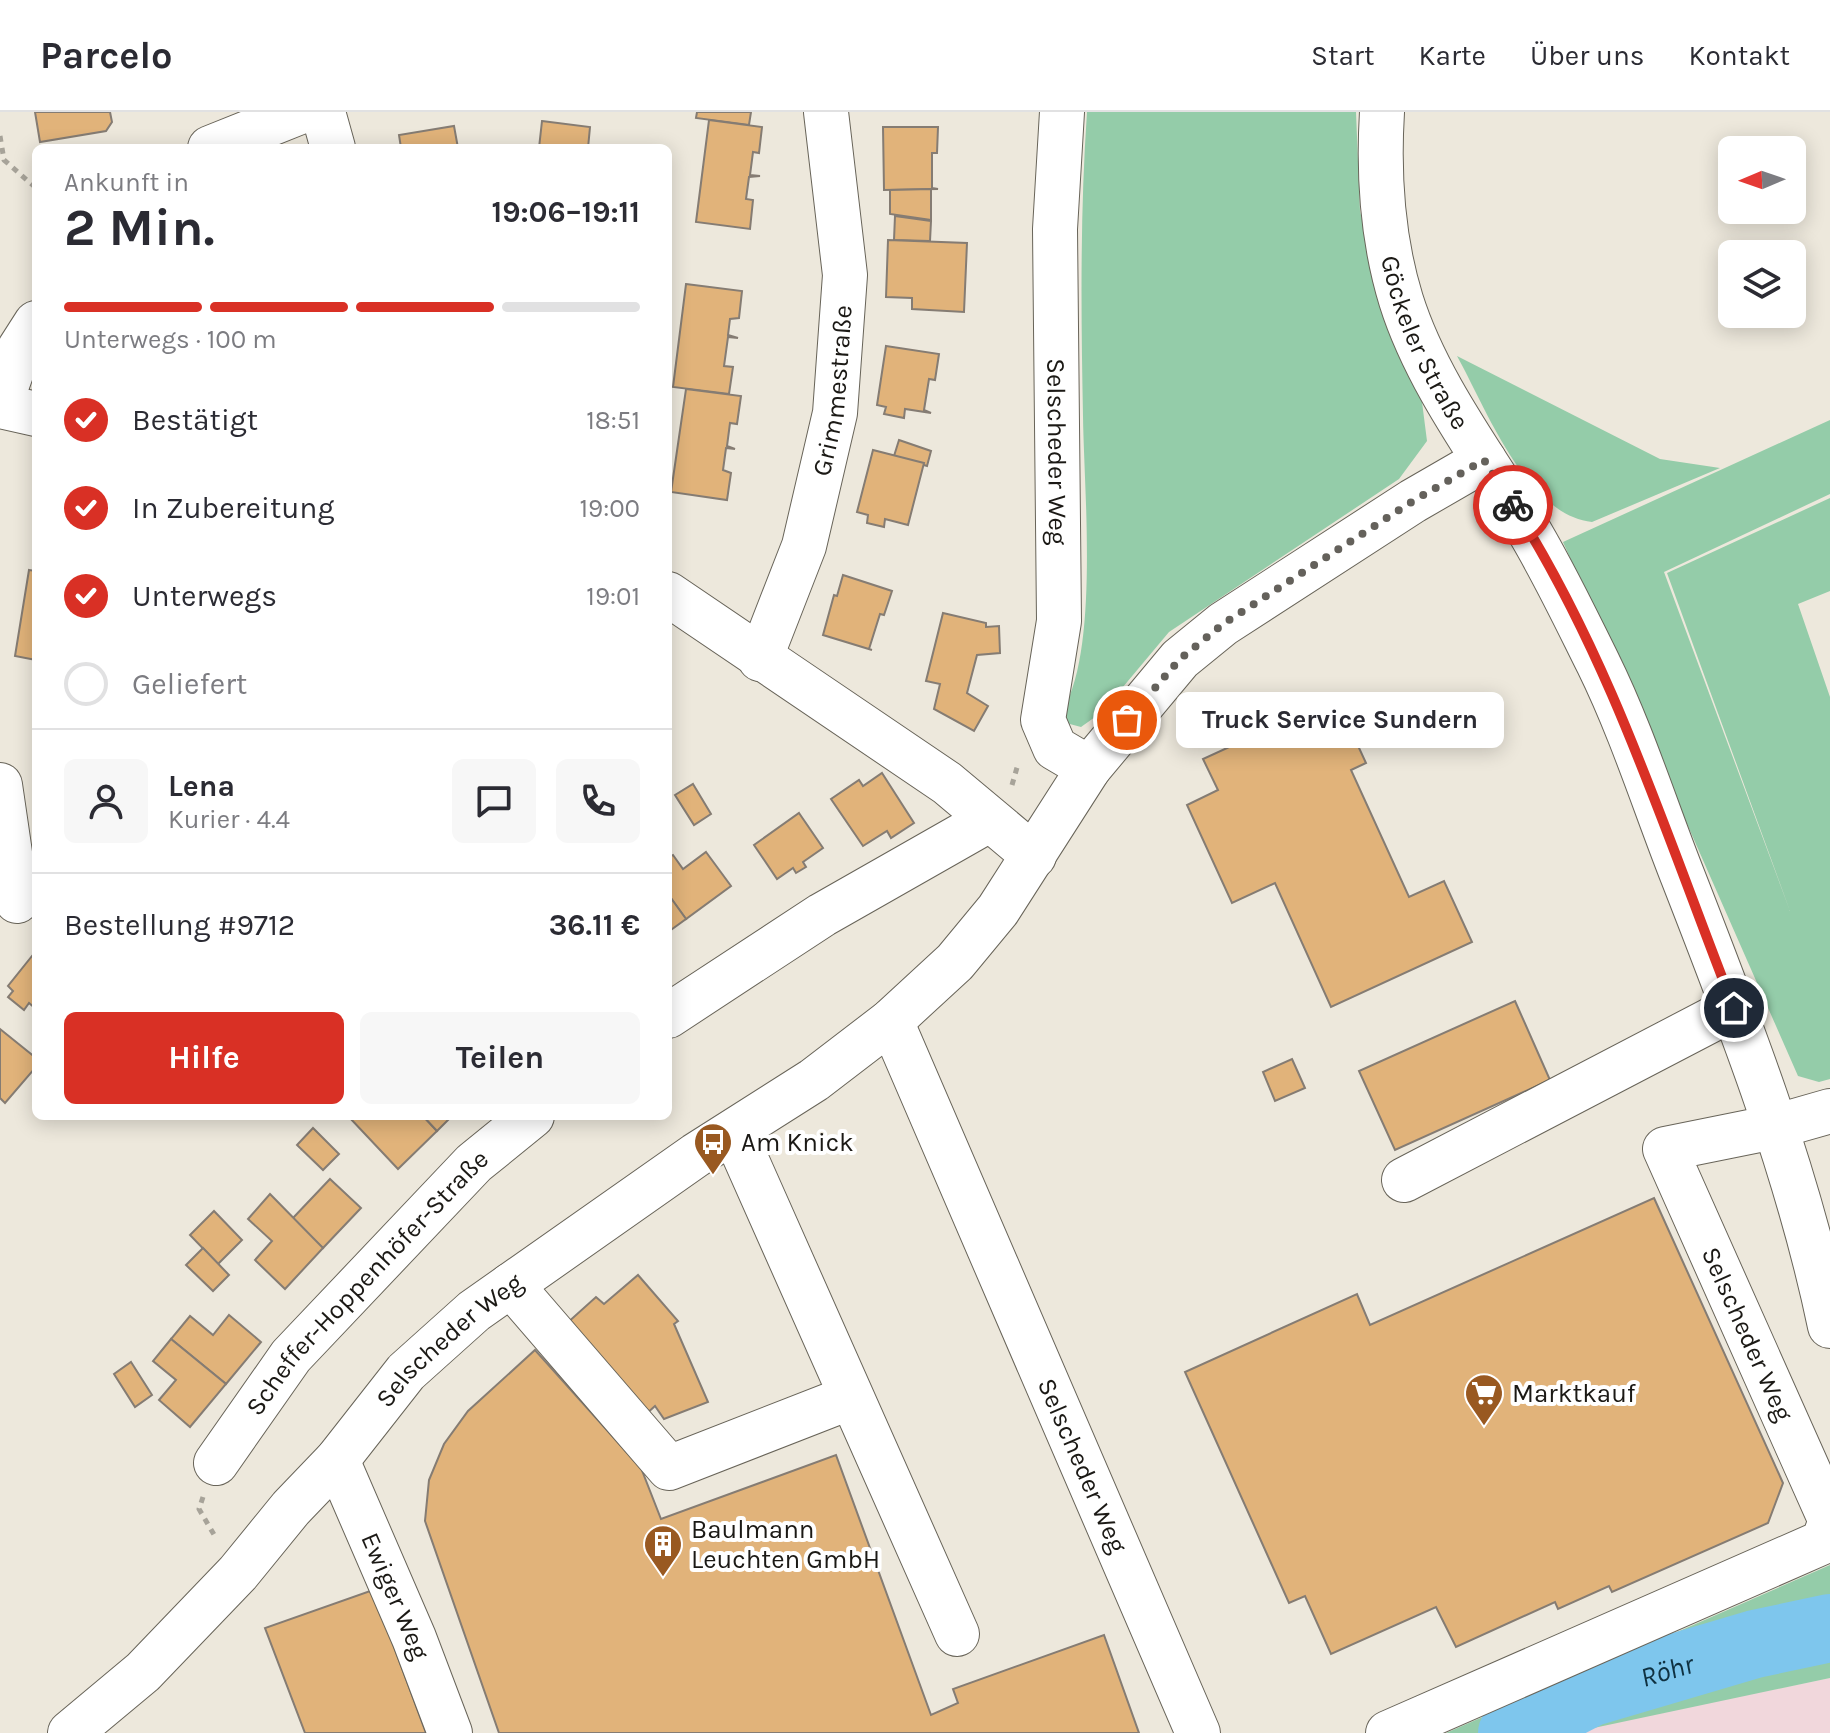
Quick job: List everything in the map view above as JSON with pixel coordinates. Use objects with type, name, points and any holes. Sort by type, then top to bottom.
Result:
[{"type":"street","points":[[220,144],[300,112]]},
{"type":"street","points":[[323,112],[332,144]]},
{"type":"street","name":"Grimmestraße","points":[[760,659],[804,546],[835,413],[845,275],[826,112]]},
{"type":"street","name":"Selscheder Weg","points":[[1062,112],[1055,229],[1059,621],[1043,720],[1055,748],[1089,768]]},
{"type":"street","name":"Göckeler Straße","points":[[1382,112],[1378,171],[1386,239],[1402,303],[1430,367],[1527,527],[1599,665],[1631,737],[1734,1008],[1820,1278],[1830,1326]]},
{"type":"street","points":[[19,338],[0,405],[32,413]]},
{"type":"street","name":"Selscheder Weg","points":[[70,1733],[154,1661],[238,1573],[291,1508],[337,1460],[406,1372],[474,1311],[814,1080],[891,1021],[955,962],[998,910],[1089,768],[1180,659],[1223,624],[1413,501],[1484,460]]},
{"type":"street","points":[[672,597],[947,783],[1034,856]]},
{"type":"street","points":[[0,785],[18,904]]},
{"type":"street","points":[[672,1013],[822,915],[989,820]]},
{"type":"street","points":[[1404,1180],[1734,1008]]},
{"type":"street","name":"Selscheder Weg","points":[[891,1021],[1198,1733]]},
{"type":"street","points":[[1774,1127],[1830,1111]]},
{"type":"street","name":"Scheffer-Hoppenhöfer-Straße","points":[[216,1463],[291,1356],[474,1163],[527,1120]]},
{"type":"street","name":"Selscheder Weg","points":[[1388,1733],[1823,1542],[1830,1521],[1665,1149],[1774,1127]]},
{"type":"street","points":[[734,1132],[957,1634]]},
{"type":"street","points":[[511,1285],[669,1468],[851,1397]]},
{"type":"street","name":"Ewiger Weg","points":[[337,1460],[414,1638],[450,1733]]},
{"type":"path","points":[[0,136],[4,160],[32,184]]},
{"type":"path","points":[[216,1463],[199,1509],[217,1541]]},
{"type":"shaded area","points":[[1830,1678],[1830,1733],[1570,1733],[1581,1729]]},
{"type":"green space","points":[[1087,112],[1356,112],[1360,211],[1387,324],[1422,402],[1427,441],[1399,479],[1169,632],[1102,712],[1081,727],[1066,723],[1063,710],[1074,683],[1081,649],[1087,568],[1082,264]]},
{"type":"green space","points":[[1457,356],[1660,459],[1720,468],[1592,522],[1568,515],[1547,500],[1511,456]]},
{"type":"green space","points":[[1830,420],[1830,494],[1664,572],[1790,911],[1667,573],[1830,498],[1830,591],[1798,604],[1830,697],[1830,1079],[1819,1082],[1798,1076],[1563,542]]},
{"type":"green space","points":[[1830,1565],[1830,1678],[1570,1733],[1446,1733]]},
{"type":"building","points":[[35,112],[110,112],[112,122],[106,131],[40,142]]},
{"type":"building","points":[[697,112],[751,112],[749,125],[696,118]]},
{"type":"building","points":[[709,120],[762,127],[759,153],[753,152],[750,175],[760,176],[749,177],[746,199],[753,200],[750,229],[696,222]]},
{"type":"building","points":[[542,121],[590,127],[588,144],[539,144]]},
{"type":"building","points":[[454,126],[457,144],[400,144],[399,135]]},
{"type":"building","points":[[883,127],[938,127],[937,153],[932,153],[932,188],[938,189],[884,190]]},
{"type":"building","points":[[931,189],[931,220],[890,214],[890,190]]},
{"type":"building","points":[[895,216],[931,221],[930,241],[894,240]]},
{"type":"building","points":[[888,240],[967,243],[964,312],[912,309],[912,298],[886,297]]},
{"type":"building","points":[[686,284],[742,291],[739,318],[730,319],[728,335],[738,338],[728,337],[724,366],[733,367],[729,394],[673,387]]},
{"type":"building","points":[[886,346],[939,354],[935,380],[929,379],[924,410],[931,413],[905,409],[904,418],[884,414],[886,407],[877,405]]},
{"type":"building","points":[[686,389],[741,396],[737,424],[730,423],[727,446],[735,449],[726,448],[723,470],[731,473],[727,500],[672,492]]},
{"type":"building","points":[[899,440],[931,451],[927,466],[894,456]]},
{"type":"building","points":[[873,450],[924,463],[908,525],[885,519],[884,527],[867,523],[868,515],[857,512]]},
{"type":"building","points":[[29,570],[32,570],[32,659],[15,656]]},
{"type":"building","points":[[843,575],[892,591],[884,615],[880,614],[869,649],[872,650],[823,635]]},
{"type":"building","points":[[943,613],[986,623],[986,627],[999,626],[1000,653],[977,655],[967,693],[988,706],[974,731],[934,709],[940,684],[926,681]]},
{"type":"building","points":[[1336,698],[1366,763],[1351,770],[1409,897],[1444,881],[1472,942],[1331,1007],[1275,883],[1232,903],[1187,805],[1218,790],[1203,759]]},
{"type":"building","points":[[882,773],[914,823],[891,838],[887,831],[863,846],[831,799],[859,780],[863,786]]},
{"type":"building","points":[[693,784],[711,814],[694,825],[675,795]]},
{"type":"building","points":[[799,813],[823,848],[803,862],[806,867],[796,873],[793,868],[777,879],[754,845]]},
{"type":"building","points":[[706,852],[731,886],[686,919],[672,900],[672,856],[683,869]]},
{"type":"building","points":[[672,900],[686,919],[672,929]]},
{"type":"building","points":[[32,956],[32,1006],[29,1003],[24,1010],[8,997],[13,991],[8,986]]},
{"type":"building","points":[[1515,1001],[1550,1080],[1395,1150],[1359,1071]]},
{"type":"building","points":[[0,1029],[32,1055],[32,1072],[5,1103],[0,1098]]},
{"type":"building","points":[[1292,1059],[1305,1088],[1275,1101],[1263,1072]]},
{"type":"building","points":[[352,1120],[427,1120],[437,1131],[398,1169]]},
{"type":"building","points":[[427,1120],[448,1120],[437,1131]]},
{"type":"building","points":[[313,1128],[339,1154],[323,1170],[297,1145]]},
{"type":"building","points":[[330,1179],[361,1208],[323,1248],[292,1219]]},
{"type":"building","points":[[270,1194],[323,1248],[285,1289],[255,1260],[272,1241],[248,1219]]},
{"type":"building","name":"Marktkauf","points":[[1654,1198],[1783,1483],[1768,1523],[1612,1592],[1609,1586],[1558,1609],[1555,1602],[1456,1647],[1436,1607],[1331,1654],[1305,1596],[1289,1603],[1185,1372],[1357,1294],[1370,1325]]},
{"type":"building","points":[[214,1211],[242,1240],[218,1264],[190,1235]]},
{"type":"building","points":[[203,1248],[229,1275],[213,1291],[186,1265]]},
{"type":"building","points":[[638,1275],[678,1321],[674,1324],[708,1402],[664,1419],[655,1406],[645,1415],[566,1324],[596,1297],[604,1304]]},
{"type":"building","points":[[229,1315],[261,1342],[226,1384],[171,1339],[190,1316],[213,1335]]},
{"type":"building","points":[[171,1339],[226,1384],[190,1427],[159,1400],[176,1380],[153,1361]]},
{"type":"building","name":"Baulmann Leuchten GmbH","points":[[535,1350],[641,1468],[661,1519],[836,1455],[931,1715],[958,1703],[953,1689],[1104,1635],[1139,1733],[499,1733],[425,1521],[429,1480],[444,1444],[468,1411]]},
{"type":"building","points":[[131,1362],[152,1395],[135,1407],[114,1374]]},
{"type":"building","points":[[373,1590],[426,1733],[305,1733],[265,1628]]},
{"type":"waterway","name":"Röhr","points":[[1512,1733],[1589,1693],[1755,1644],[1830,1628]]},
{"type":"way so far","points":[[1127,720],[1180,659],[1223,624],[1413,501],[1484,460],[1513,505]]},
{"type":"place","name":"Truck Service Sundern","points":[[1127,720]]},
{"type":"place","name":"Am Knick","points":[[713,1176]]},
{"type":"place","name":"Marktkauf","points":[[1484,1427]]},
{"type":"place","name":"Baulmann Leuchten GmbH","points":[[663,1578]]},
{"type":"route","points":[[1513,505],[1599,665],[1631,737],[1734,1008]]}]
